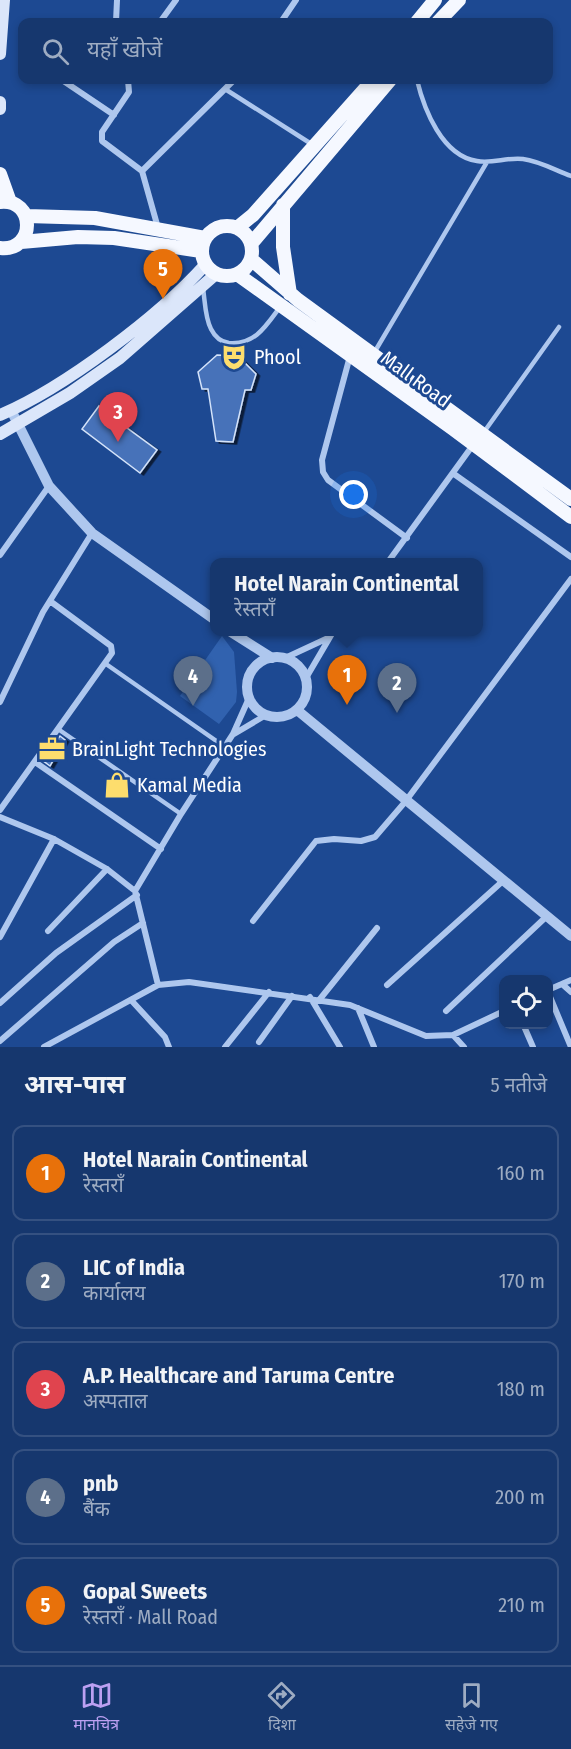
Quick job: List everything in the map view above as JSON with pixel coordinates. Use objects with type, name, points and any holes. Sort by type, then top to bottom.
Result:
[{"type":"main road","points":[[0,54],[4,0]]},
{"type":"main road","points":[[420,18],[435,0]]},
{"type":"main road","points":[[442,18],[459,0]]},
{"type":"main road","points":[[237,228],[253,215],[369,84]]},
{"type":"main road","points":[[27,216],[95,218],[158,228],[237,274],[283,205],[387,84]]},
{"type":"main road","points":[[0,102],[0,109]]},
{"type":"main road","points":[[0,174],[5,202],[20,207],[27,216],[28,227],[21,242]]},
{"type":"main road","points":[[283,205],[286,299]]},
{"type":"main road","points":[[0,434],[69,393],[120,358],[202,284],[216,228],[237,228],[243,232],[251,251]]},
{"type":"main road","points":[[0,248],[12,248],[21,242],[78,237],[114,238],[207,257]]},
{"type":"main road","name":"Mall Road","points":[[251,251],[286,299],[350,355],[571,499]]},
{"type":"main road","points":[[6,412],[60,382],[114,344],[191,282],[207,257]]},
{"type":"main road","name":"Mall Road","points":[[237,274],[286,299],[373,355],[478,439],[571,518]]},
{"type":"street","points":[[116,18],[117,0]]},
{"type":"street","points":[[163,18],[176,0]]},
{"type":"street","points":[[284,18],[296,0]]},
{"type":"street","points":[[68,84],[114,115]]},
{"type":"street","points":[[128,84],[129,92],[102,132],[102,141],[142,171],[158,228]]},
{"type":"street","points":[[142,171],[230,84]]},
{"type":"street","points":[[350,355],[322,460],[323,472],[328,480],[407,538]]},
{"type":"street","points":[[6,412],[17,424],[49,486],[92,533],[210,616]]},
{"type":"street","points":[[391,558],[478,439]]},
{"type":"street","points":[[454,474],[571,557]]},
{"type":"street","points":[[0,555],[49,486]]},
{"type":"street","points":[[0,702],[50,601],[92,533]]},
{"type":"street","points":[[253,921],[311,845],[322,839],[369,840],[405,802],[571,579]]},
{"type":"street","points":[[0,810],[112,653],[111,646],[50,601]]},
{"type":"street","points":[[237,636],[272,658]]},
{"type":"street","points":[[285,658],[301,669],[306,678],[307,692],[297,710],[288,716],[266,715],[258,711],[249,698],[247,687],[249,675],[257,664],[272,658],[285,658],[328,638]]},
{"type":"street","points":[[306,678],[328,638]]},
{"type":"street","points":[[247,643],[257,664]]},
{"type":"street","points":[[0,1003],[56,953],[136,893],[181,814],[233,734],[249,698]]},
{"type":"street","points":[[297,710],[405,802],[571,936]]},
{"type":"street","points":[[233,734],[266,715]]},
{"type":"street","points":[[34,762],[161,849]]},
{"type":"street","points":[[0,817],[54,839],[107,869],[136,893],[158,985]]},
{"type":"street","points":[[0,937],[54,839]]},
{"type":"street","points":[[48,931],[107,869]]},
{"type":"street","points":[[387,985],[504,880]]},
{"type":"street","points":[[446,1011],[547,916]]},
{"type":"street","points":[[0,1041],[114,942],[143,923]]},
{"type":"street","points":[[320,999],[377,928]]},
{"type":"street","points":[[553,989],[571,980]]},
{"type":"street","points":[[44,1047],[158,985],[189,982],[320,999],[358,1008],[426,1036],[453,1035],[499,1013]]},
{"type":"street","points":[[562,984],[571,992]]},
{"type":"street","points":[[225,1047],[269,992]]},
{"type":"street","points":[[259,1042],[292,996]]},
{"type":"street","points":[[310,998],[340,1047]]},
{"type":"street","points":[[131,1000],[165,1037],[169,1047]]},
{"type":"street","points":[[553,1001],[571,1047]]},
{"type":"street","points":[[358,1008],[375,1047]]},
{"type":"street","points":[[525,1029],[533,1047]]},
{"type":"street","points":[[453,1035],[464,1047]]},
{"type":"lane","points":[[418,84],[426,107],[441,137],[461,155],[474,161],[486,162],[524,159],[571,176]]},
{"type":"lane","points":[[225,89],[313,145]]},
{"type":"lane","points":[[373,355],[486,162]]},
{"type":"lane","points":[[202,284],[208,323],[216,337],[225,342],[251,340],[263,330],[286,299]]},
{"type":"lane","points":[[478,439],[559,327]]},
{"type":"lane","points":[[106,664],[225,747]]},
{"type":"lane","points":[[58,729],[181,814]]},
{"type":"shaded area","points":[[222,636],[234,652],[237,692],[236,702],[219,724],[180,696]]},
{"type":"building","points":[[217,355],[238,356],[256,374],[251,390],[245,390],[233,442],[216,441],[208,389],[202,389],[198,372]]},
{"type":"building","points":[[105,405],[122,418],[119,422],[157,450],[140,473],[82,429],[99,406],[102,409]]},
{"type":"building","points":[[60,736],[65,740],[50,766],[42,760]]},
{"type":"place","name":"Gopal Sweets","points":[[163,299]]},
{"type":"place","name":"Phool","points":[[234,357]]},
{"type":"place","name":"A.P. Healthcare and Taruma Centre","points":[[118,442]]},
{"type":"place","name":"Hotel Narain Continental","points":[[347,705]]},
{"type":"place","name":"pnb","points":[[193,706]]},
{"type":"place","name":"LIC of India","points":[[397,713]]},
{"type":"place","name":"BrainLight Technologies","points":[[52,749]]},
{"type":"place","name":"Kamal Media","points":[[117,785]]}]
